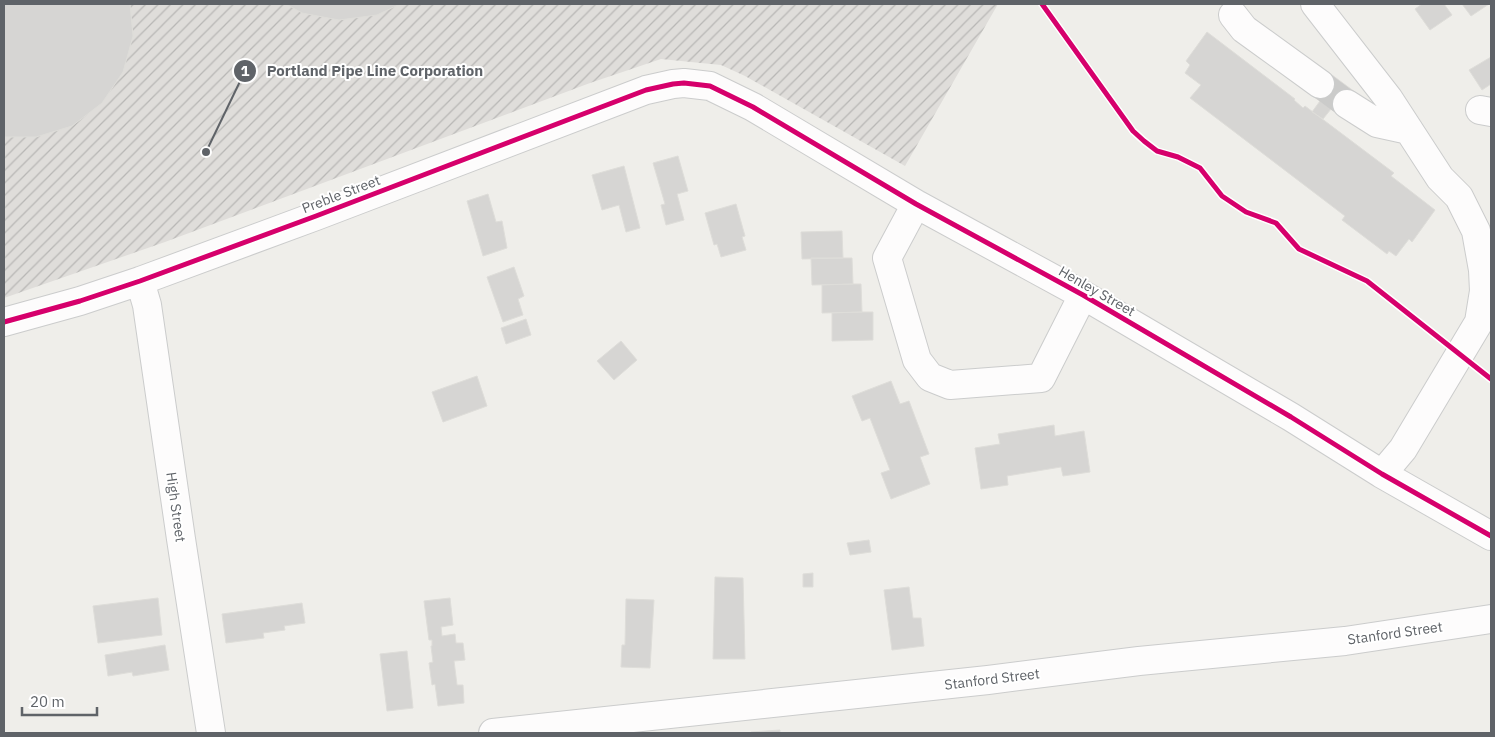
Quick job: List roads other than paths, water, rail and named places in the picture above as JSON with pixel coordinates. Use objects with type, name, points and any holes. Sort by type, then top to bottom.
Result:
[{"type":"street","points":[[1315,4],[1388,98],[1440,178],[1459,197],[1476,231],[1483,270],[1484,291],[1479,322],[1403,449],[1382,474]]},
{"type":"street","points":[[1233,15],[1244,29],[1320,84]]},
{"type":"street","name":"Henley Street","points":[[684,83],[710,86],[753,107],[916,204],[1083,295],[1291,417],[1382,474],[1491,536]]},
{"type":"street","name":"Preble Street","points":[[4,322],[80,301],[140,281],[316,216],[601,106],[646,90],[684,83]]},
{"type":"street","points":[[1347,104],[1377,123],[1409,130]]},
{"type":"street","points":[[916,204],[887,258],[917,360],[930,378],[950,385],[1041,378],[1083,295]]},
{"type":"street","name":"High Street","points":[[140,281],[147,305],[181,539],[212,733]]},
{"type":"street","name":"Stanford Street","points":[[493,733],[1345,640],[1491,619]]},
{"type":"tunnel","points":[[1320,84],[1347,104]]},
{"type":"place","name":"Portland Pipe Line Corporation","points":[[206,152]]}]
